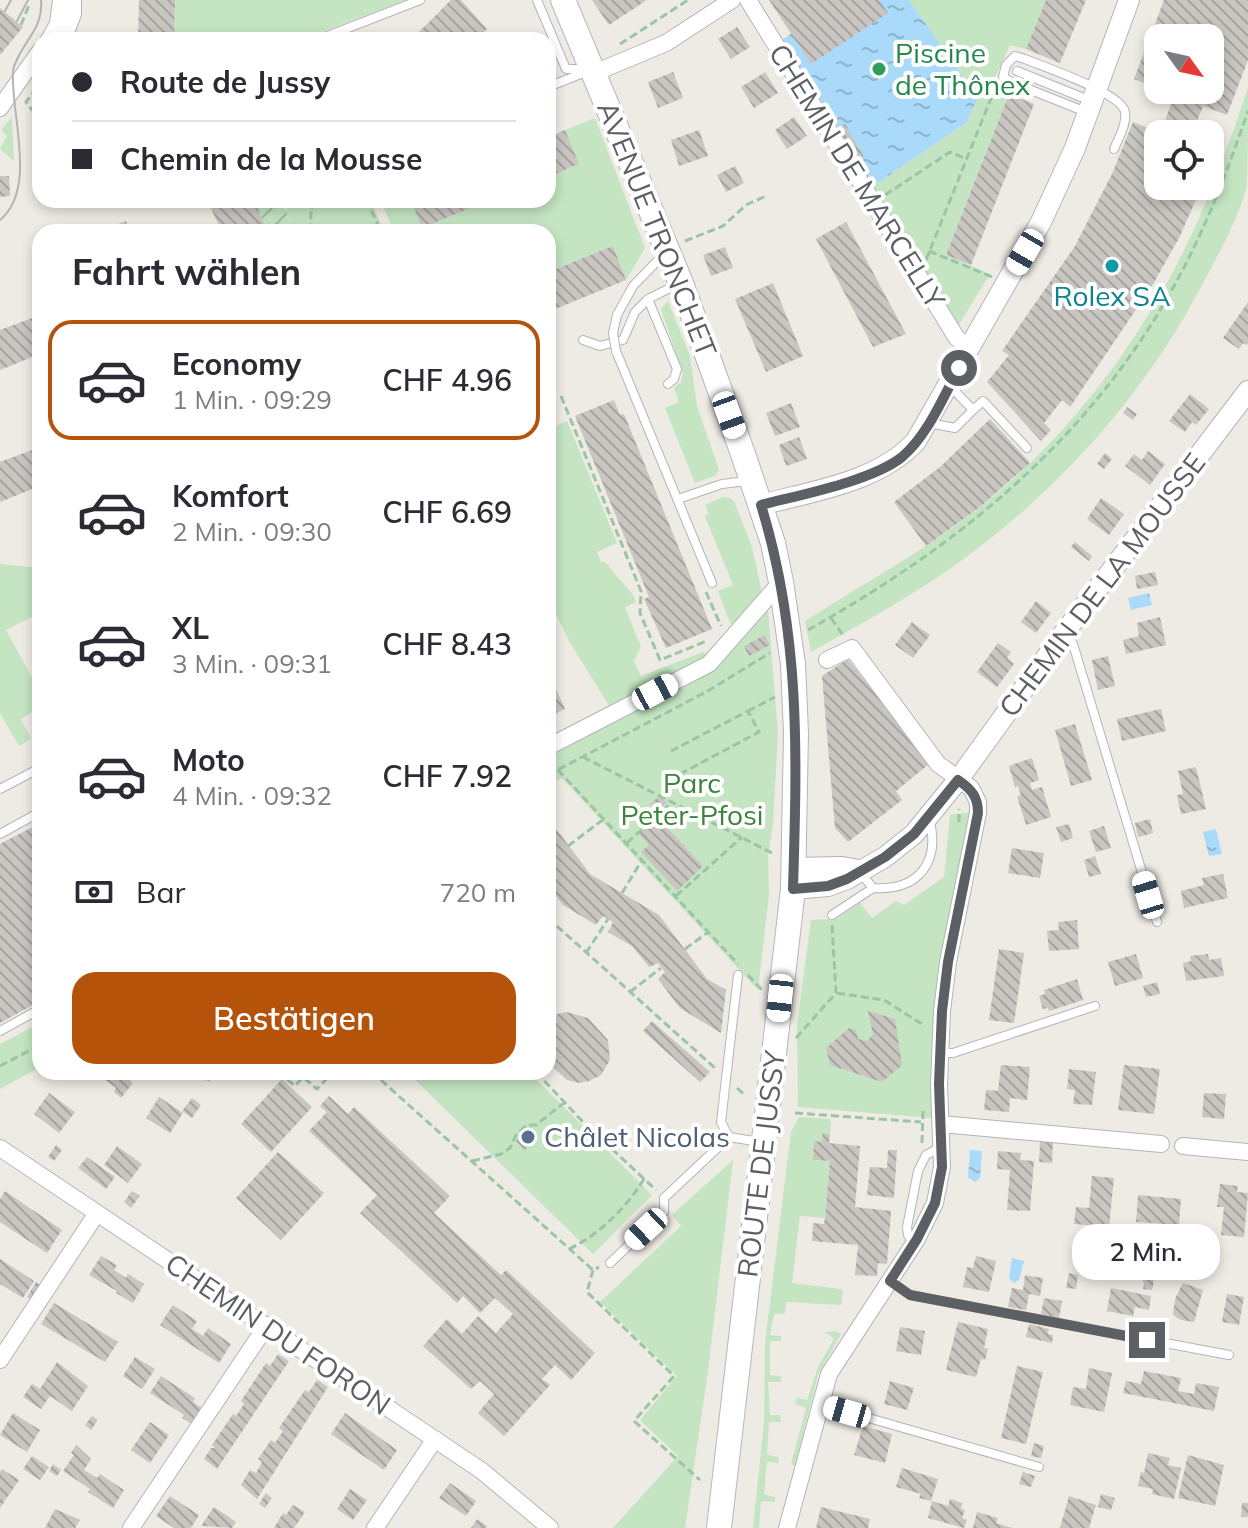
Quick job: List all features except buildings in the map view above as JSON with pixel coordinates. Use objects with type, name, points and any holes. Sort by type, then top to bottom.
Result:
[{"type":"main road","name":"AVENUE TRONCHET","points":[[563,0],[674,247],[681,283],[761,505]]},
{"type":"main road","name":"ROUTE DE JUSSY","points":[[719,1528],[793,879],[794,678],[781,582],[761,505]]},
{"type":"street","points":[[54,32],[58,24],[61,0]]},
{"type":"street","points":[[66,32],[73,14],[73,0]]},
{"type":"street","points":[[594,71],[666,43],[732,0]]},
{"type":"street","name":"CHEMIN DE MARCELLY","points":[[748,0],[958,343]]},
{"type":"street","points":[[761,505],[883,469],[902,456],[928,423],[949,385],[958,343],[1041,222],[1092,101],[1129,0]]},
{"type":"street","points":[[0,108],[32,63]]},
{"type":"street","points":[[14,91],[32,75]]},
{"type":"street","name":"CHEMIN DE LA MOUSSE","points":[[859,870],[899,847],[929,817],[1248,391]]},
{"type":"street","points":[[556,743],[709,664],[781,582]]},
{"type":"street","points":[[787,1528],[829,1374],[914,1243],[935,1203],[942,1167],[939,1053],[948,962],[978,813],[978,802],[971,788],[938,764],[852,648],[827,660]]},
{"type":"street","points":[[793,879],[842,867],[859,870]]},
{"type":"street","points":[[941,1124],[1161,1144]]},
{"type":"street","points":[[1183,1146],[1248,1152]]},
{"type":"street","name":"CHEMIN DU FORON","points":[[0,1148],[482,1471],[550,1528]]},
{"type":"street","points":[[0,1360],[97,1213]]},
{"type":"street","points":[[131,1528],[267,1325]]},
{"type":"street","points":[[375,1528],[435,1439]]},
{"type":"lane","points":[[338,32],[420,0]]},
{"type":"lane","points":[[537,0],[550,32]]},
{"type":"lane","points":[[556,45],[566,69],[594,71]]},
{"type":"lane","points":[[1092,101],[1015,56],[1006,65],[1003,77],[1092,101],[1121,102],[1125,111],[1124,126],[1114,149]]},
{"type":"lane","points":[[556,84],[594,71]]},
{"type":"lane","points":[[1017,71],[1092,101]]},
{"type":"lane","points":[[674,247],[633,286],[617,315],[613,333],[616,351],[712,583]]},
{"type":"lane","points":[[583,340],[600,346],[623,340],[635,312],[648,299],[681,283]]},
{"type":"lane","points":[[648,299],[677,369],[674,379],[668,384]]},
{"type":"lane","points":[[949,385],[973,410]]},
{"type":"lane","points":[[928,423],[955,428],[983,401],[1027,448]]},
{"type":"lane","points":[[678,499],[722,484],[752,480]]},
{"type":"lane","points":[[1064,633],[1073,644],[1157,922]]},
{"type":"lane","points":[[0,789],[32,773]]},
{"type":"lane","points":[[0,834],[32,816]]},
{"type":"lane","points":[[832,915],[873,888],[889,889],[906,885],[929,864],[934,844],[929,817]]},
{"type":"lane","points":[[859,870],[873,888]]},
{"type":"lane","points":[[729,1137],[721,1122],[738,975]]},
{"type":"lane","points":[[939,1053],[953,1053],[1095,1006]]},
{"type":"lane","points":[[0,1031],[32,1013]]},
{"type":"lane","points":[[729,1137],[764,1143]]},
{"type":"lane","points":[[610,1263],[664,1212],[664,1198],[729,1137]]},
{"type":"lane","points":[[914,1243],[907,1227],[918,1171],[926,1155],[942,1147]]},
{"type":"lane","points":[[890,1281],[910,1295],[1229,1355]]},
{"type":"lane","points":[[819,1404],[1039,1467]]},
{"type":"path","points":[[617,46],[688,0]]},
{"type":"path","points":[[21,25],[29,5]]},
{"type":"path","points":[[919,277],[998,82],[1003,77]]},
{"type":"path","points":[[32,93],[26,102],[32,110]]},
{"type":"path","points":[[841,611],[925,558],[995,505],[1047,455],[1089,408],[1144,333],[1185,265],[1202,231],[1248,111]]},
{"type":"path","points":[[874,203],[950,152],[967,159]]},
{"type":"path","points":[[674,247],[723,226],[746,205],[766,196]]},
{"type":"path","points":[[311,208],[311,224]]},
{"type":"path","points":[[929,251],[993,277]]},
{"type":"path","points":[[561,396],[641,591],[640,613],[660,660],[718,636],[722,627],[706,591],[712,583]]},
{"type":"path","points":[[830,618],[852,648]]},
{"type":"path","points":[[739,965],[558,770],[745,670]]},
{"type":"path","points":[[671,751],[779,695]]},
{"type":"path","points":[[682,773],[759,732],[748,711]]},
{"type":"path","points":[[583,757],[772,853]]},
{"type":"path","points":[[627,843],[672,802]]},
{"type":"path","points":[[568,846],[604,819]]},
{"type":"path","points":[[676,896],[742,837]]},
{"type":"path","points":[[622,893],[642,860]]},
{"type":"path","points":[[794,1039],[836,993],[832,915]]},
{"type":"path","points":[[586,953],[608,919]]},
{"type":"path","points":[[556,925],[746,1096]]},
{"type":"path","points":[[685,949],[709,932]]},
{"type":"path","points":[[630,992],[661,968]]},
{"type":"path","points":[[749,976],[763,991]]},
{"type":"path","points":[[836,993],[884,1000],[928,1028]]},
{"type":"path","points":[[0,1066],[32,1049]]},
{"type":"path","points":[[306,1080],[317,1089],[325,1080]]},
{"type":"path","points":[[381,1080],[593,1270]]},
{"type":"path","points":[[544,1080],[664,1198]]},
{"type":"path","points":[[472,1161],[501,1154],[510,1148],[516,1135],[527,1125],[536,1125],[565,1102]]},
{"type":"path","points":[[795,1113],[941,1124]]},
{"type":"path","points":[[569,1249],[592,1237],[635,1195],[644,1179]]},
{"type":"path","points":[[593,1270],[610,1263]]},
{"type":"path","points":[[593,1270],[587,1292],[674,1376],[634,1421],[700,1480]]},
{"type":"green space","points":[[175,0],[406,0],[321,32],[174,32]]},
{"type":"green space","points":[[909,0],[1046,0],[1026,49],[1010,45],[992,84],[1009,94],[946,255],[990,274],[958,326],[872,187],[966,123],[978,98]]},
{"type":"green space","points":[[1248,88],[1247,185],[1239,211],[1179,325],[1127,401],[1098,436],[1033,502],[961,561],[811,652],[805,621],[958,524],[1013,479],[1076,415],[1104,380],[1154,305],[1207,200],[1224,200],[1224,157]]},
{"type":"green space","points":[[11,118],[14,161],[0,149],[7,136],[1,130]]},
{"type":"green space","points":[[595,118],[645,248],[626,280],[613,246],[556,269],[556,224],[432,224],[471,208],[556,208],[556,174],[578,164],[565,130]]},
{"type":"green space","points":[[258,208],[284,208],[291,224],[264,224]]},
{"type":"green space","points":[[374,208],[381,224],[291,224],[285,210]]},
{"type":"green space","points":[[384,208],[414,208],[420,224],[391,224]]},
{"type":"green space","points":[[668,301],[690,356],[697,406],[719,470],[715,476],[695,483],[665,408],[679,402],[674,388],[681,382],[683,373],[661,309]]},
{"type":"green space","points":[[567,421],[617,543],[597,552],[601,562],[605,562],[636,602],[625,607],[641,647],[634,661],[641,676],[703,652],[708,655],[611,709],[556,614],[556,426]]},
{"type":"green space","points":[[723,497],[734,501],[752,547],[762,592],[735,626],[730,623],[718,591],[733,585],[705,516],[709,514],[705,505]]},
{"type":"green space","points":[[0,564],[32,567],[32,617],[6,630],[32,677],[32,712],[21,719],[31,739],[19,746],[0,713]]},
{"type":"green space","name":"Parc Peter-Pfosi","points":[[768,610],[778,734],[773,825],[768,856],[769,895],[758,990],[562,778],[556,781],[556,751],[702,673]]},
{"type":"green space","points":[[971,812],[934,1043],[932,1118],[798,1107],[797,1024],[811,920],[836,919],[860,903],[872,918],[896,901],[904,905],[944,877],[950,815]]},
{"type":"green space","points":[[32,1027],[32,1071],[0,1089],[0,1044]]},
{"type":"green space","points":[[415,1080],[537,1080],[652,1195],[593,1254]]},
{"type":"green space","points":[[799,1117],[829,1119],[830,1135],[823,1134],[822,1142],[814,1141],[813,1160],[830,1161],[825,1218],[800,1216],[792,1283],[843,1291],[841,1305],[786,1302],[785,1314],[774,1314],[770,1335],[781,1336],[781,1341],[770,1341],[770,1375],[781,1376],[781,1382],[768,1382],[770,1415],[780,1415],[781,1422],[769,1422],[767,1455],[779,1457],[778,1463],[767,1462],[764,1494],[775,1497],[775,1502],[761,1501],[759,1528],[753,1528],[764,1423],[765,1343],[791,1132]]},
{"type":"green space","points":[[733,1160],[708,1371],[685,1528],[613,1528],[678,1456],[640,1420],[677,1376],[600,1302],[681,1226],[672,1215]]},
{"type":"green space","points":[[825,1332],[841,1334],[818,1375],[795,1466],[791,1464],[806,1408],[795,1404],[797,1398],[807,1400],[818,1367],[834,1339]]},
{"type":"water","name":"Piscine de Thônex","points":[[838,0],[909,0],[978,98],[966,123],[872,187],[782,40]]},
{"type":"water","points":[[1149,593],[1152,605],[1131,610],[1128,598]]},
{"type":"water","points":[[1216,829],[1222,854],[1209,856],[1203,832]]},
{"type":"water","points":[[970,1150],[982,1151],[980,1178],[975,1182],[968,1177]]},
{"type":"water","points":[[1012,1258],[1024,1261],[1019,1280],[1014,1283],[1009,1278]]},
{"type":"tram line","points":[[5,11],[11,0]]},
{"type":"tram line","points":[[17,21],[28,0]]},
{"type":"tram line","points":[[33,32],[39,20],[41,0]]},
{"type":"tram line","points":[[0,220],[11,206],[18,189],[20,150],[13,70],[32,33]]},
{"type":"place","name":"Piscine de Thônex","points":[[879,69]]},
{"type":"place","name":"Rolex SA","points":[[1112,266]]},
{"type":"place","name":"Châlet Nicolas","points":[[528,1137]]},
{"type":"route","points":[[959,368],[928,423],[902,456],[872,473],[761,505],[781,582],[793,664],[796,733],[793,889],[828,886],[847,879],[885,857],[914,834],[958,780],[971,788],[978,802],[978,813],[948,962],[942,1011],[939,1053],[942,1167],[935,1203],[890,1281],[910,1295],[1147,1340]]}]
